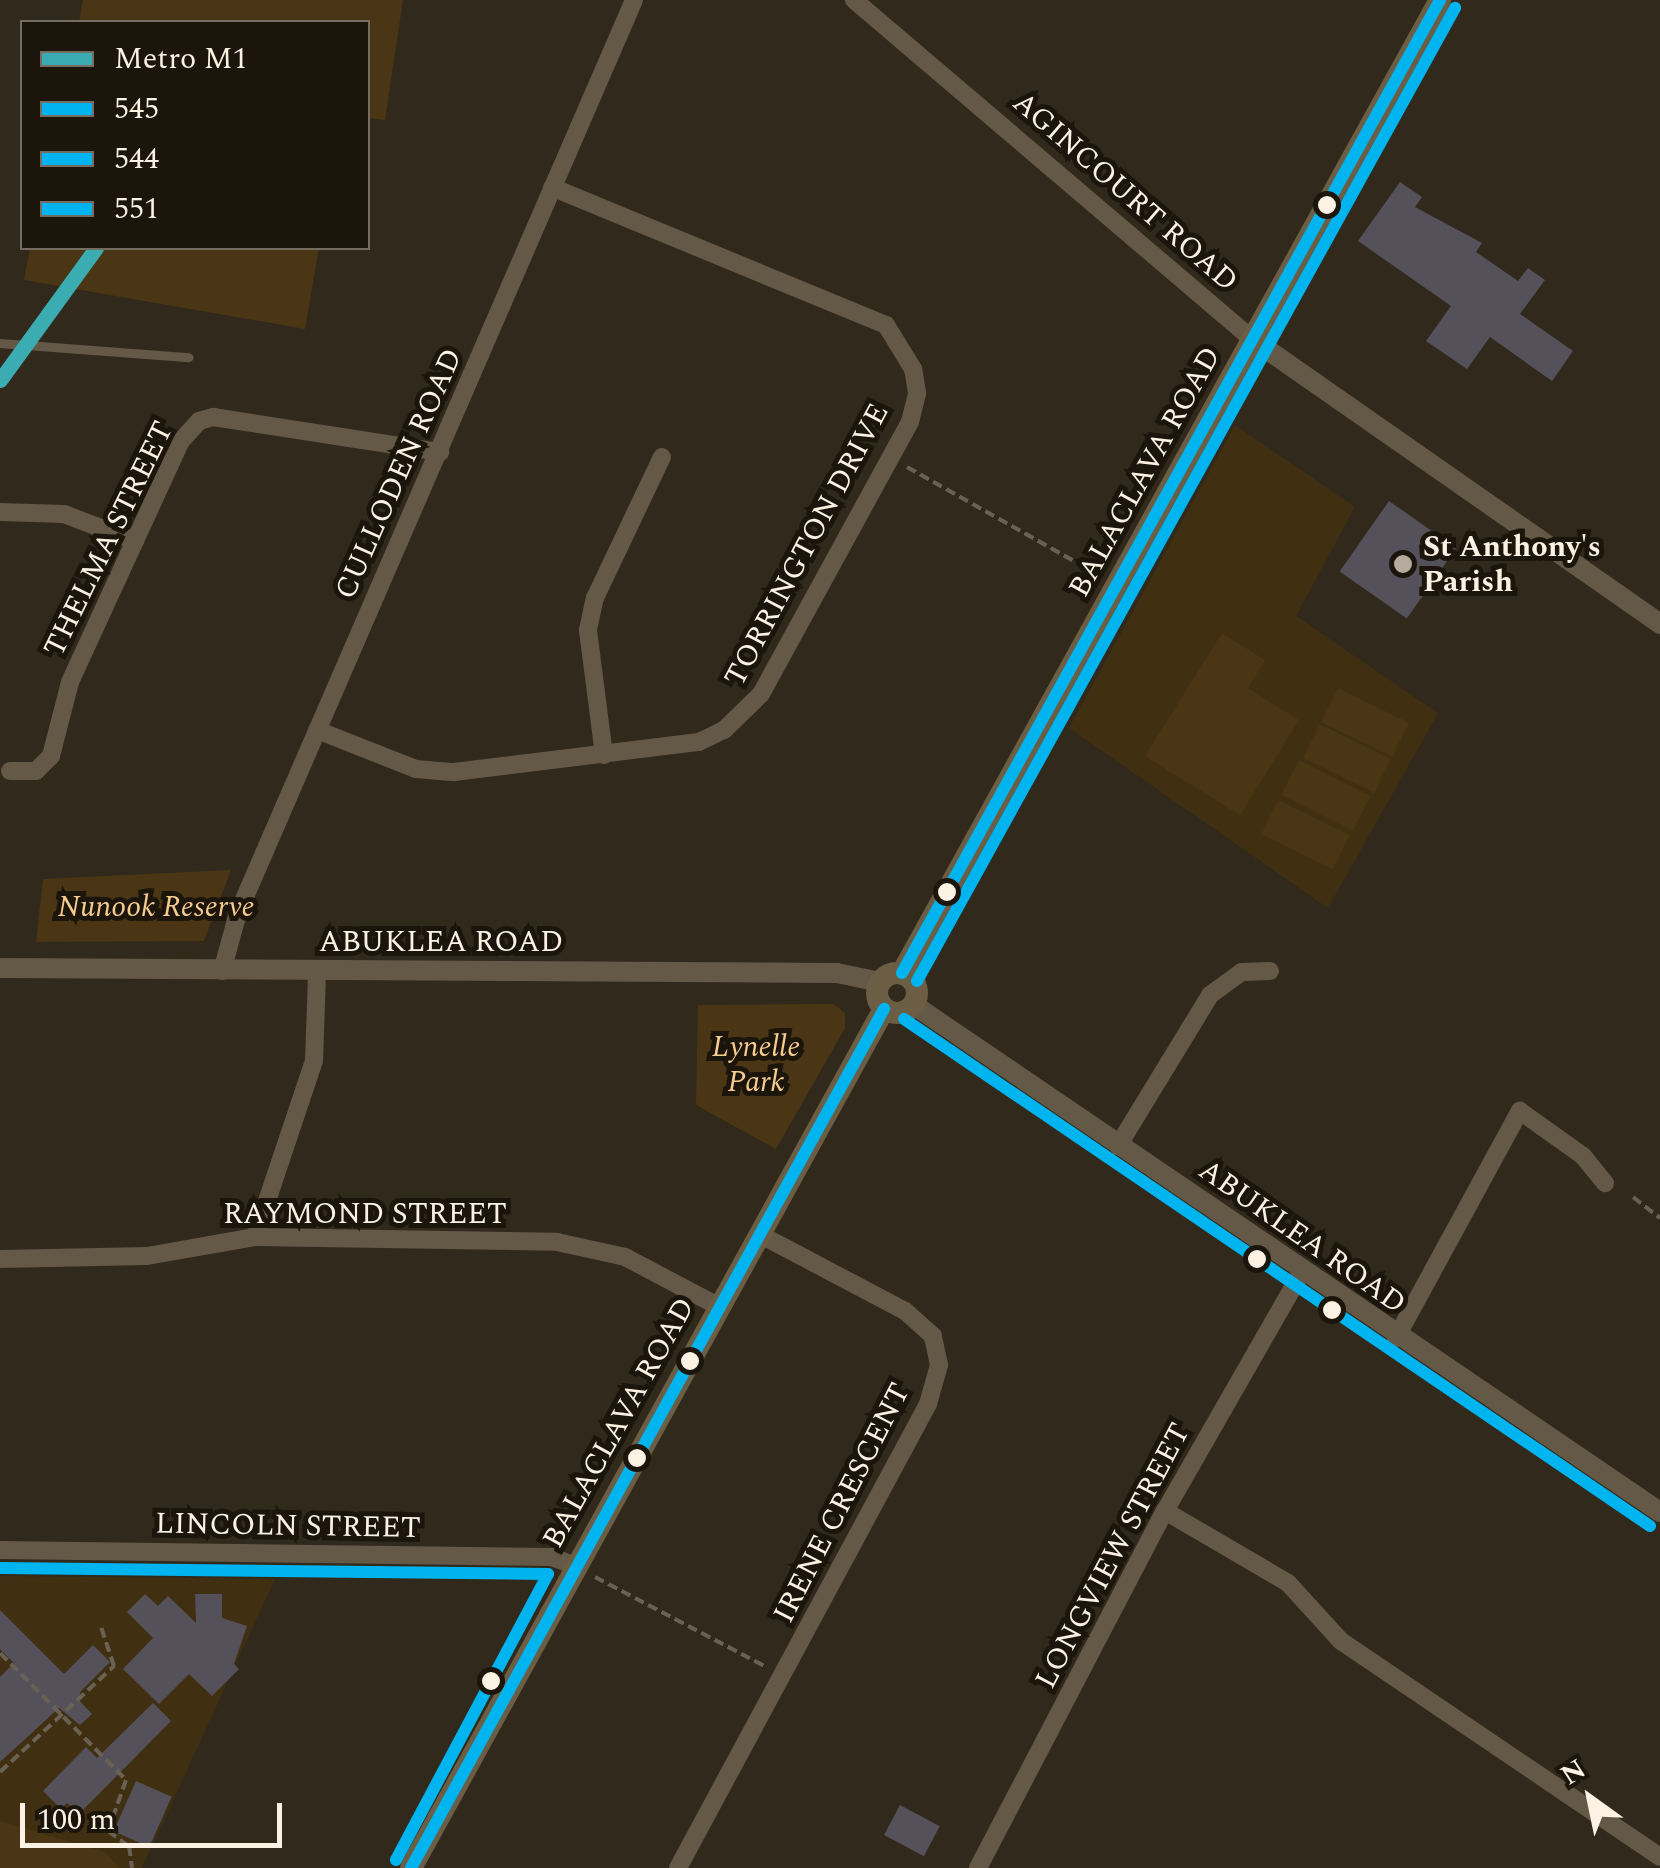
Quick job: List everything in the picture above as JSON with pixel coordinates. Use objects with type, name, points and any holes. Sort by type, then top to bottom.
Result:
[{"type":"main road","name":"BALACLAVA ROAD","points":[[891,978],[1440,0]]},
{"type":"main road","points":[[891,978],[917,986],[914,1006],[902,1013],[884,1009],[877,996],[891,978]]},
{"type":"main road","name":"BALACLAVA ROAD","points":[[411,1868],[574,1565],[884,1009]]},
{"type":"street","name":"CULLODEN ROAD","points":[[222,972],[238,913],[634,0]]},
{"type":"street","name":"AGINCOURT ROAD","points":[[854,0],[1252,339],[1660,624]]},
{"type":"street","name":"TORRINGTON DRIVE","points":[[316,730],[416,769],[454,772],[699,742],[746,713],[892,458],[916,394],[901,342],[886,325],[848,304],[552,187]]},
{"type":"street","name":"THELMA STREET","points":[[10,771],[36,771],[51,756],[70,682],[180,441],[200,420],[214,417],[440,452]]},
{"type":"street","points":[[604,755],[588,630],[594,598],[662,456]]},
{"type":"street","points":[[0,512],[64,514],[135,541]]},
{"type":"street","name":"ABUKLEA ROAD","points":[[0,968],[317,973],[837,973],[891,978]]},
{"type":"street","points":[[1118,1146],[1210,996],[1242,972],[1270,971]]},
{"type":"street","points":[[255,1236],[314,1061],[317,973]]},
{"type":"street","name":"ABUKLEA ROAD","points":[[914,1006],[1396,1338],[1660,1512]]},
{"type":"street","points":[[1396,1338],[1520,1111],[1583,1156],[1605,1183]]},
{"type":"street","name":"IRENE CRESCENT","points":[[678,1868],[928,1404],[939,1365],[933,1336],[905,1311],[760,1234]]},
{"type":"street","name":"RAYMOND STREET","points":[[0,1260],[126,1258],[255,1236],[570,1244],[626,1256],[718,1306]]},
{"type":"street","name":"LONGVIEW STREET","points":[[978,1868],[1165,1511],[1302,1272]]},
{"type":"street","points":[[1165,1511],[1288,1582],[1341,1641],[1660,1857]]},
{"type":"street","name":"LINCOLN STREET","points":[[0,1550],[552,1557],[574,1565]]},
{"type":"lane","points":[[0,343],[188,357]]},
{"type":"path","points":[[892,458],[1099,575]]},
{"type":"path","points":[[1633,1198],[1660,1218]]},
{"type":"path","points":[[595,1577],[783,1676]]},
{"type":"path","points":[[0,1772],[114,1666],[100,1624]]},
{"type":"path","points":[[0,1654],[126,1780],[108,1830],[129,1846],[132,1868]]},
{"type":"shaded area","points":[[1235,425],[1355,507],[1296,616],[1438,713],[1328,908],[1069,728]]},
{"type":"shaded area","points":[[0,1576],[275,1579],[142,1868],[0,1868]]},
{"type":"green space","points":[[83,0],[403,0],[385,120],[370,118],[370,20],[79,20]]},
{"type":"green space","points":[[30,250],[319,250],[305,329],[24,280]]},
{"type":"green space","points":[[1222,633],[1265,660],[1248,688],[1299,720],[1240,815],[1145,756]]},
{"type":"green space","points":[[1338,688],[1409,723],[1392,757],[1321,722]]},
{"type":"green space","points":[[1320,724],[1391,759],[1374,793],[1303,758]]},
{"type":"green space","points":[[1299,760],[1370,796],[1353,831],[1281,795]]},
{"type":"green space","points":[[1278,800],[1350,835],[1333,869],[1261,834]]},
{"type":"green space","name":"Nunook Reserve","points":[[231,870],[204,941],[36,942],[43,879]]},
{"type":"green space","name":"Lynelle Park","points":[[834,1004],[845,1013],[845,1028],[776,1149],[696,1105],[698,1005]]},
{"type":"green space","points":[[0,1821],[105,1852],[120,1868],[0,1868]]},
{"type":"building","points":[[1400,182],[1422,197],[1415,207],[1482,243],[1476,252],[1518,281],[1528,268],[1545,280],[1520,314],[1573,351],[1552,381],[1490,337],[1467,369],[1426,341],[1451,306],[1358,241]]},
{"type":"building","points":[[1389,501],[1456,548],[1407,618],[1340,571]]},
{"type":"building","points":[[145,1594],[158,1606],[168,1596],[196,1623],[195,1594],[222,1594],[222,1618],[247,1626],[234,1664],[239,1669],[212,1696],[189,1674],[159,1704],[123,1669],[153,1638],[127,1612]]},
{"type":"building","points":[[0,1610],[64,1674],[93,1645],[110,1662],[81,1691],[78,1699],[92,1714],[80,1725],[59,1708],[0,1762],[0,1677],[14,1663],[0,1649]]},
{"type":"building","points":[[153,1703],[171,1721],[79,1814],[67,1803],[61,1809],[43,1791],[86,1747],[97,1758]]},
{"type":"building","points":[[136,1781],[172,1797],[149,1847],[114,1831]]},
{"type":"building","points":[[900,1805],[940,1826],[924,1856],[884,1835]]},
{"type":"metro line","name":"M1","points":[[0,380],[95,250]]},
{"type":"transit line","name":"545","points":[[902,973],[1440,0]]},
{"type":"transit line","name":"544","points":[[917,981],[1455,8]]},
{"type":"transit line","name":"545","points":[[411,1868],[884,1009]]},
{"type":"transit line","name":"544","points":[[904,1019],[1650,1526]]},
{"type":"transit line","name":"551","points":[[0,1568],[548,1574],[396,1860]]},
{"type":"place","name":"St Anthony's Parish","points":[[1403,564]]}]
